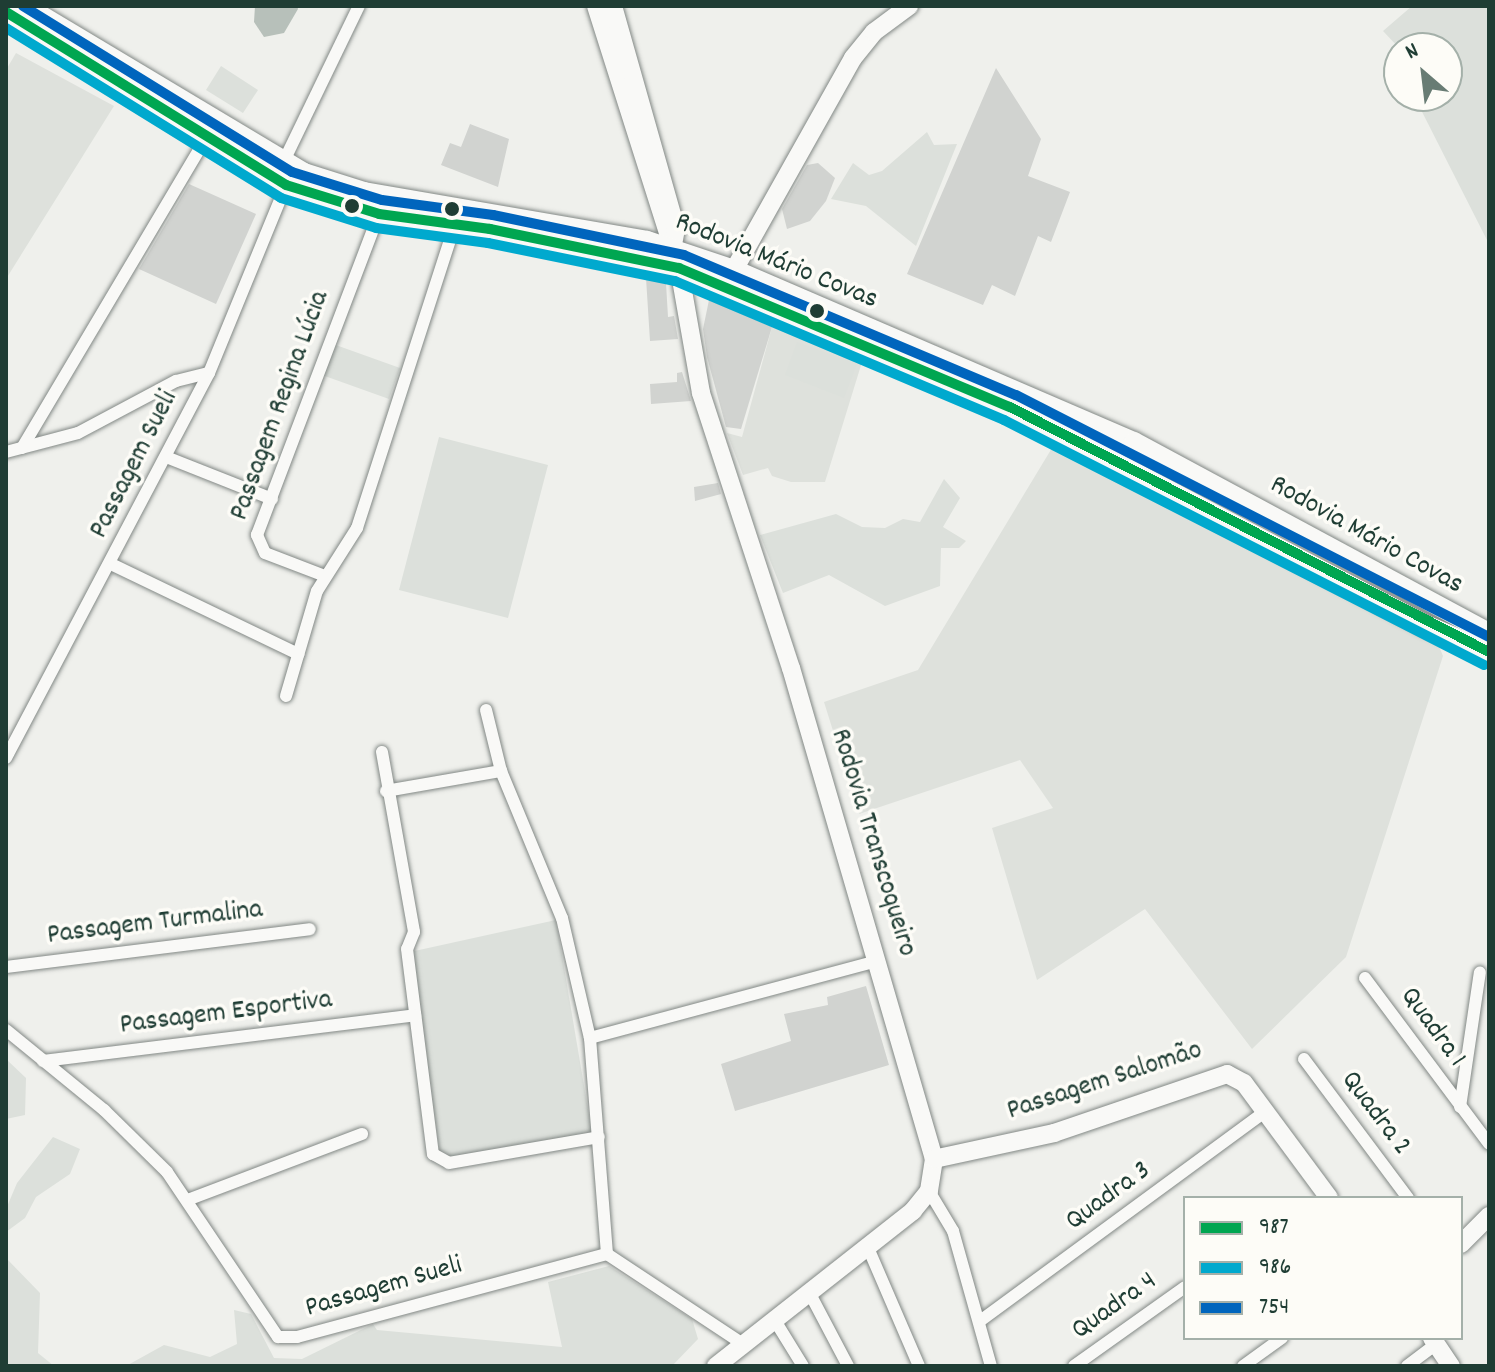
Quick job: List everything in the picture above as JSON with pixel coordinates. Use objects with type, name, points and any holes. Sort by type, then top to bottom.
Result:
[{"type":"main road","name":"Rodovia Transcoqueiro","points":[[596,6],[679,268],[701,393],[878,961],[934,1159],[929,1191]]},
{"type":"main road","points":[[613,6],[676,229],[672,248]]},
{"type":"main road","points":[[734,270],[853,58],[874,32],[909,6]]},
{"type":"main road","name":"Rodovia Mário Covas","points":[[17,10],[283,163],[364,192],[546,220],[672,248],[734,270],[1134,442],[1489,633]]},
{"type":"main road","name":"Rodovia Mário Covas","points":[[17,10],[207,137],[286,185],[379,214],[455,224],[679,268],[1038,420],[1428,626],[1489,652]]},
{"type":"main road","name":"Passagem Salomão","points":[[934,1159],[1054,1133],[1216,1075],[1237,1076],[1266,1111]]},
{"type":"main road","points":[[1266,1111],[1321,1195]]},
{"type":"main road","points":[[717,1366],[809,1292],[869,1250],[929,1191]]},
{"type":"main road","points":[[1463,1242],[1489,1216]]},
{"type":"main road","points":[[1434,1341],[1451,1366]]},
{"type":"street","points":[[283,163],[359,6]]},
{"type":"street","points":[[22,448],[207,137]]},
{"type":"street","name":"Passagem Sueli","points":[[6,758],[209,373],[286,185]]},
{"type":"street","name":"Passagem Regina Lúcia","points":[[325,576],[258,548],[257,535],[379,214]]},
{"type":"street","points":[[286,696],[325,576],[357,528],[455,224]]},
{"type":"street","points":[[6,452],[78,433],[176,381],[209,373]]},
{"type":"street","points":[[166,457],[272,499]]},
{"type":"street","points":[[111,564],[298,654]]},
{"type":"street","points":[[486,710],[501,771],[562,918],[590,1038],[607,1254],[743,1344]]},
{"type":"street","points":[[382,752],[386,791],[414,932],[407,949],[438,1160],[599,1137]]},
{"type":"street","points":[[386,791],[501,771]]},
{"type":"street","name":"Passagem Turmalina","points":[[6,967],[310,929]]},
{"type":"street","points":[[590,1038],[878,961]]},
{"type":"street","name":"Quadra 1","points":[[1460,1107],[1480,972]]},
{"type":"street","name":"Quadra 1","points":[[1365,978],[1489,1144]]},
{"type":"street","name":"Passagem Esportiva","points":[[43,1061],[415,1015]]},
{"type":"street","name":"Passagem Sueli","points":[[6,1030],[133,1137],[190,1199],[272,1331],[288,1339],[607,1254]]},
{"type":"street","name":"Quadra 2","points":[[1304,1059],[1407,1196]]},
{"type":"street","name":"Quadra 3","points":[[980,1321],[1266,1111]]},
{"type":"street","points":[[190,1199],[362,1134]]},
{"type":"street","points":[[929,1191],[953,1231],[991,1366]]},
{"type":"street","points":[[869,1250],[919,1366]]},
{"type":"street","name":"Quadra 4","points":[[1074,1366],[1183,1288]]},
{"type":"street","points":[[809,1292],[848,1366]]},
{"type":"street","points":[[774,1319],[803,1366]]},
{"type":"street","points":[[1243,1366],[1279,1340]]},
{"type":"street","points":[[1407,1366],[1434,1341]]},
{"type":"shaded area","points":[[255,6],[297,6],[298,9],[284,33],[264,37],[254,22]]},
{"type":"shaded area","points":[[1412,6],[1489,6],[1489,244],[1422,112],[1463,112],[1463,32],[1383,31]]},
{"type":"shaded area","points":[[16,53],[114,106],[6,279],[6,70]]},
{"type":"shaded area","points":[[221,66],[258,90],[243,113],[206,90]]},
{"type":"shaded area","points":[[927,132],[934,145],[957,144],[916,246],[866,206],[831,199],[853,163],[869,175],[882,171]]},
{"type":"shaded area","points":[[772,327],[862,362],[825,482],[791,482],[772,476],[768,468],[743,475],[727,433],[742,437]]},
{"type":"shaded area","points":[[797,342],[857,364],[844,398],[785,375]]},
{"type":"shaded area","points":[[333,344],[400,368],[389,399],[322,375]]},
{"type":"shaded area","points":[[439,437],[548,465],[508,618],[399,590]]},
{"type":"shaded area","points":[[1055,443],[1115,478],[1143,476],[1436,639],[1443,656],[1346,957],[1252,1049],[1145,909],[1037,980],[992,828],[1053,808],[1020,760],[859,814],[824,702],[918,670]]},
{"type":"shaded area","points":[[944,479],[960,498],[943,527],[966,541],[959,548],[941,548],[940,586],[885,606],[829,575],[783,593],[760,535],[836,514],[862,527],[885,528],[903,519],[920,522]]},
{"type":"shaded area","points":[[556,920],[592,1133],[441,1160],[410,952]]},
{"type":"shaded area","points":[[6,1059],[26,1078],[25,1115],[6,1119]]},
{"type":"shaded area","points":[[53,1137],[80,1149],[70,1174],[36,1197],[25,1218],[6,1232],[6,1209],[17,1183]]},
{"type":"shaded area","points":[[6,1249],[7,1259],[40,1293],[38,1353],[54,1366],[6,1366]]},
{"type":"shaded area","points":[[609,1266],[692,1319],[698,1339],[672,1366],[126,1366],[164,1345],[210,1357],[237,1344],[234,1310],[251,1314],[274,1358],[302,1359],[373,1324],[377,1330],[562,1347],[548,1282]]},
{"type":"building","points":[[996,68],[1041,139],[1028,176],[1070,192],[1051,242],[1038,236],[1015,296],[992,285],[983,305],[907,274]]},
{"type":"building","points":[[470,124],[509,139],[498,187],[441,165],[450,143],[461,147]]},
{"type":"building","points":[[818,163],[835,178],[826,201],[810,221],[787,229],[782,209],[807,165]]},
{"type":"building","points":[[189,184],[256,214],[216,304],[139,269]]},
{"type":"building","points":[[646,278],[666,283],[668,317],[674,316],[678,339],[650,341]]},
{"type":"building","points":[[709,300],[772,327],[741,429],[726,427],[707,357],[703,329]]},
{"type":"building","points":[[682,372],[691,401],[651,404],[650,384],[677,382],[677,373]]},
{"type":"building","points":[[718,483],[721,494],[695,501],[694,487]]},
{"type":"building","points":[[866,986],[889,1065],[735,1111],[721,1064],[791,1041],[784,1014],[828,1005],[827,997]]},
{"type":"transit line","name":"754","points":[[23,6],[292,172],[382,200],[493,215],[684,255],[1016,395],[1489,637]]},
{"type":"transit line","name":"987","points":[[6,12],[286,185],[379,214],[490,229],[679,268],[1010,407],[1489,652]]},
{"type":"transit line","name":"986","points":[[6,28],[281,198],[376,228],[488,243],[675,281],[1004,420],[1484,665]]}]
